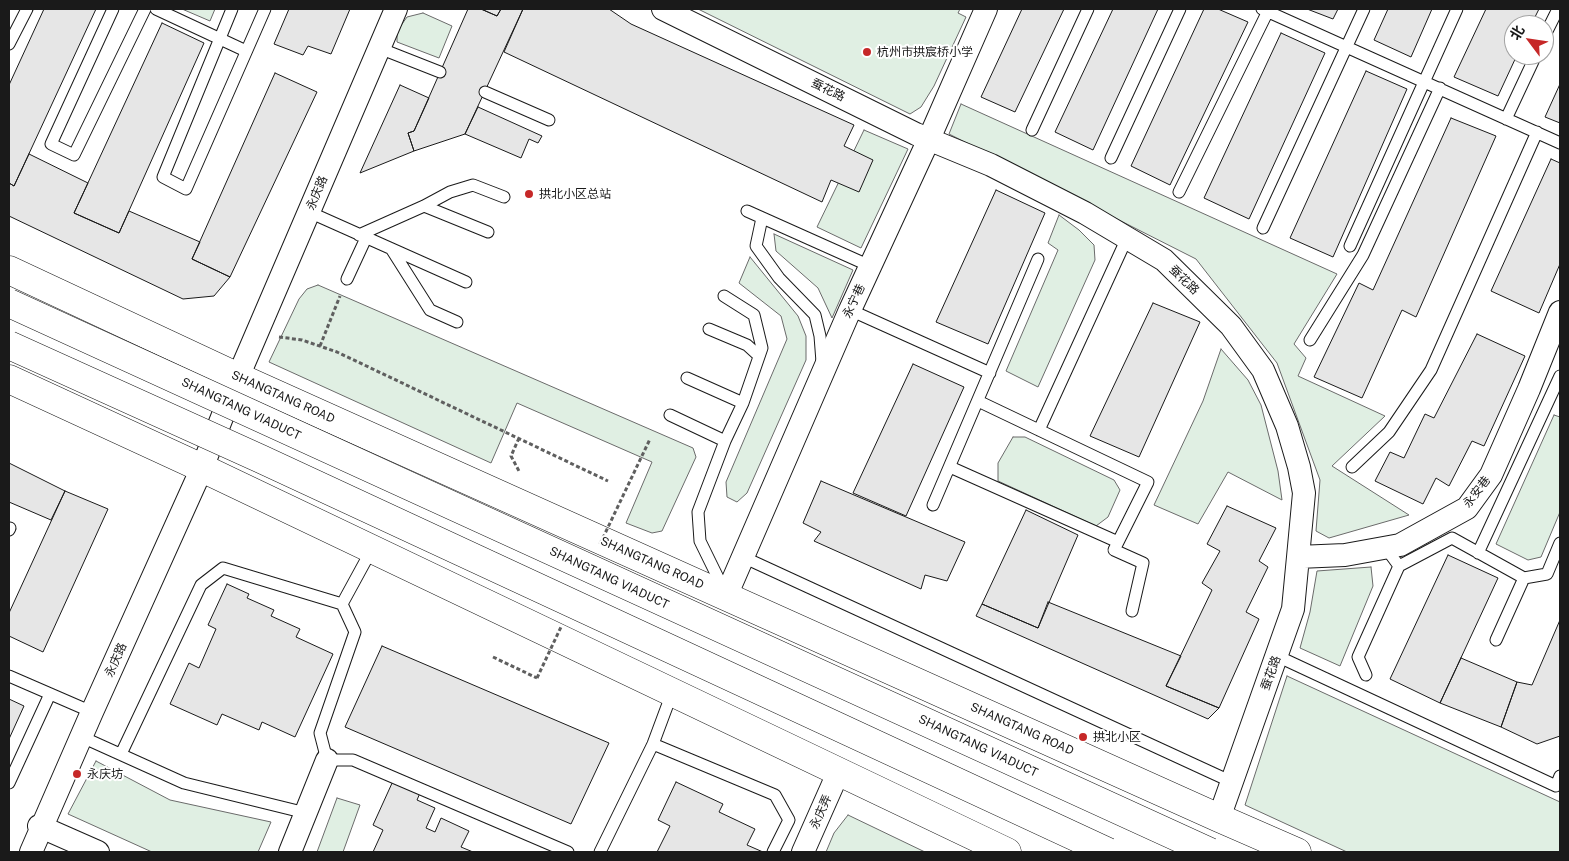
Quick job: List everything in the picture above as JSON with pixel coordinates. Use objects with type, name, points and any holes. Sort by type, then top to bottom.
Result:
[{"type":"main road","name":"SHANGTANG ROAD","points":[[9,270],[238,377],[1297,852]]},
{"type":"main road","name":"SHANGTANG VIADUCT","points":[[9,303],[1210,852]]},
{"type":"main road","points":[[9,345],[261,459],[1108,852]]},
{"type":"main road","points":[[9,379],[202,468],[1007,852]]},
{"type":"street","name":"永庆路","points":[[31,852],[202,468],[256,334],[396,9]]},
{"type":"street","name":"蚕花路","points":[[663,9],[929,140],[991,165],[1085,213],[1164,260],[1230,326],[1263,370],[1287,426],[1299,467],[1304,493],[1293,609],[1219,818]]},
{"type":"street","name":"永宁巷","points":[[726,596],[850,310],[929,140],[986,9]]},
{"type":"street","name":"永安巷","points":[[1298,557],[1345,555],[1400,545],[1467,508],[1491,475],[1560,312]]},
{"type":"street","points":[[290,852],[327,760]]},
{"type":"street","name":"永庆弄","points":[[803,852],[838,773]]},
{"type":"street","points":[[41,827],[98,852]]},
{"type":"lane","points":[[9,44],[27,9]]},
{"type":"lane","points":[[113,9],[51,144],[74,155],[145,9]]},
{"type":"lane","points":[[156,9],[246,51]]},
{"type":"lane","points":[[232,9],[163,177],[186,189],[265,9]]},
{"type":"lane","points":[[1032,130],[1088,9]]},
{"type":"lane","points":[[1112,158],[1180,9]]},
{"type":"lane","points":[[1264,228],[1364,9]]},
{"type":"lane","points":[[1350,246],[1457,9]]},
{"type":"lane","points":[[1179,192],[1266,10],[1560,143]]},
{"type":"lane","points":[[379,48],[440,72]]},
{"type":"lane","points":[[1506,118],[1531,65]]},
{"type":"lane","points":[[1310,340],[1363,255],[1440,88]]},
{"type":"lane","points":[[485,92],[550,120]]},
{"type":"lane","points":[[1352,467],[1389,432],[1431,370],[1537,132]]},
{"type":"lane","points":[[347,278],[362,237],[450,192],[473,185],[504,197]]},
{"type":"lane","points":[[424,206],[488,232]]},
{"type":"lane","points":[[747,211],[870,266]]},
{"type":"lane","points":[[309,212],[466,282]]},
{"type":"lane","points":[[762,218],[756,246],[779,278],[815,314],[820,336],[823,372]]},
{"type":"lane","points":[[1039,430],[1127,238]]},
{"type":"lane","points":[[392,250],[430,310],[457,322]]},
{"type":"lane","points":[[933,505],[1038,259]]},
{"type":"lane","points":[[724,296],[754,315],[762,348],[743,403],[725,441],[698,512],[700,541],[726,596]]},
{"type":"lane","points":[[850,310],[990,373]]},
{"type":"lane","points":[[709,329],[747,346],[759,356]]},
{"type":"lane","points":[[1478,553],[1555,401],[1560,376]]},
{"type":"lane","points":[[687,378],[743,403]]},
{"type":"lane","points":[[978,401],[1148,482],[1114,550],[1142,563],[1132,611]]},
{"type":"lane","points":[[670,415],[725,441]]},
{"type":"lane","points":[[950,467],[1118,542]]},
{"type":"lane","points":[[1366,674],[1358,657],[1400,566],[1452,538],[1524,578],[1546,574],[1560,543]]},
{"type":"lane","points":[[1385,547],[1400,566]]},
{"type":"lane","points":[[342,604],[372,549]]},
{"type":"lane","points":[[743,557],[1232,782]]},
{"type":"lane","points":[[121,754],[201,585],[223,568],[342,604],[355,632],[320,733],[327,760],[354,760],[568,852]]},
{"type":"lane","points":[[1496,640],[1524,578]]},
{"type":"lane","points":[[1277,656],[1556,786],[1560,776]]},
{"type":"lane","points":[[9,676],[92,712]]},
{"type":"lane","points":[[600,852],[653,744],[672,693]]},
{"type":"lane","points":[[9,783],[50,694]]},
{"type":"lane","points":[[82,737],[184,783],[306,812]]},
{"type":"lane","points":[[653,744],[775,795],[789,820],[773,852]]},
{"type":"path","points":[[320,346],[347,278]]},
{"type":"path","points":[[256,334],[302,340],[336,352],[608,481]]},
{"type":"path","points":[[519,438],[511,456],[518,472],[527,476]]},
{"type":"path","points":[[493,657],[537,678]]},
{"type":"green space","points":[[182,9],[215,9],[210,21]]},
{"type":"green space","name":"杭州市拱宸桥小学","points":[[698,9],[960,9],[958,13],[966,17],[934,86],[921,107],[910,114]]},
{"type":"green space","points":[[423,13],[452,26],[439,58],[397,42],[397,31],[407,17]]},
{"type":"green space","points":[[961,104],[1337,274],[1294,344],[1306,358],[1298,376],[1385,416],[1332,466],[1409,515],[1329,538],[1316,531],[1320,480],[1277,363],[1196,259],[949,134]]},
{"type":"green space","points":[[864,130],[908,149],[861,248],[817,227]]},
{"type":"green space","points":[[1059,215],[1079,230],[1094,245],[1095,260],[1038,387],[1006,371],[1058,250],[1048,243]]},
{"type":"green space","points":[[774,234],[853,270],[832,318],[818,288],[776,251]]},
{"type":"green space","points":[[750,257],[798,316],[806,336],[806,360],[747,493],[737,502],[727,497],[726,482],[787,339],[781,316],[739,283]]},
{"type":"green space","points":[[318,285],[693,448],[696,457],[662,531],[652,533],[626,523],[652,462],[517,403],[491,463],[269,362],[299,299],[307,289]]},
{"type":"green space","points":[[1221,349],[1248,380],[1261,405],[1278,471],[1282,500],[1228,472],[1198,524],[1154,505],[1203,401]]},
{"type":"green space","points":[[1554,415],[1560,417],[1560,512],[1541,557],[1528,560],[1496,544]]},
{"type":"green space","points":[[1013,437],[1025,437],[1114,480],[1120,490],[1108,517],[1096,526],[998,481],[998,463]]},
{"type":"green space","points":[[1371,567],[1373,586],[1340,666],[1300,648],[1310,612],[1317,571]]},
{"type":"green space","points":[[1287,676],[1560,802],[1560,852],[1347,852],[1245,805]]},
{"type":"green space","points":[[96,761],[170,800],[271,822],[258,852],[152,852],[68,814]]},
{"type":"green space","points":[[337,798],[360,805],[343,852],[317,852]]},
{"type":"green space","points":[[848,815],[925,852],[826,852],[834,833]]},
{"type":"building","points":[[44,9],[96,9],[14,186],[9,183],[9,85]]},
{"type":"building","points":[[289,9],[350,9],[331,54],[308,46],[303,55],[274,44]]},
{"type":"building","points":[[468,9],[481,9],[497,16],[501,9],[523,9],[465,134],[414,151],[408,133],[414,131]]},
{"type":"building","points":[[481,9],[501,9],[497,16]]},
{"type":"building","points":[[523,9],[609,9],[631,24],[854,125],[844,146],[873,160],[859,192],[831,180],[822,202],[504,52]]},
{"type":"building","points":[[1022,9],[1064,9],[1015,112],[981,97]]},
{"type":"building","points":[[1113,9],[1158,9],[1093,150],[1055,132]]},
{"type":"building","points":[[1204,9],[1218,9],[1248,22],[1170,185],[1131,166]]},
{"type":"building","points":[[1307,9],[1338,9],[1333,19]]},
{"type":"building","points":[[1388,9],[1432,9],[1411,57],[1374,40]]},
{"type":"building","points":[[1486,9],[1539,9],[1536,15],[1504,15],[1504,65],[1512,65],[1498,96],[1454,77]]},
{"type":"building","points":[[162,23],[204,43],[119,233],[74,213]]},
{"type":"building","points":[[1281,33],[1325,53],[1249,219],[1204,198]]},
{"type":"building","points":[[1366,71],[1407,89],[1333,257],[1290,238]]},
{"type":"building","points":[[275,73],[317,92],[230,277],[192,259]]},
{"type":"building","points":[[1560,84],[1560,123],[1545,117]]},
{"type":"building","points":[[400,85],[429,98],[414,131],[408,133],[414,151],[360,173]]},
{"type":"building","points":[[478,107],[542,136],[538,143],[529,139],[521,158],[465,134]]},
{"type":"building","points":[[1451,118],[1496,136],[1416,317],[1402,310],[1362,398],[1314,377],[1359,283],[1373,290]]},
{"type":"building","points":[[29,154],[88,183],[74,213],[119,233],[129,211],[200,242],[192,259],[230,277],[214,296],[183,299],[9,216],[9,183],[14,186]]},
{"type":"building","points":[[1551,159],[1560,163],[1560,264],[1539,313],[1491,291]]},
{"type":"building","points":[[996,190],[1045,213],[988,344],[936,322]]},
{"type":"building","points":[[1153,303],[1200,322],[1139,457],[1090,436]]},
{"type":"building","points":[[1477,334],[1525,356],[1484,446],[1472,441],[1449,486],[1436,478],[1423,504],[1375,481],[1390,452],[1404,458],[1425,414],[1434,418]]},
{"type":"building","points":[[913,364],[964,387],[906,516],[853,493]]},
{"type":"building","points":[[9,463],[65,491],[51,520],[9,502]]},
{"type":"building","points":[[821,481],[965,542],[947,581],[925,575],[921,589],[814,541],[821,532],[803,523]]},
{"type":"building","points":[[65,491],[108,509],[43,652],[9,636],[9,613]]},
{"type":"building","points":[[1227,506],[1276,528],[1259,561],[1268,567],[1246,612],[1259,619],[1219,708],[1166,686],[1212,590],[1202,583],[1220,551],[1207,544]]},
{"type":"building","points":[[1026,510],[1078,535],[1038,628],[982,604]]},
{"type":"building","points":[[1448,555],[1498,578],[1440,703],[1390,679]]},
{"type":"building","points":[[227,584],[249,594],[247,598],[274,610],[271,616],[300,629],[296,637],[333,654],[295,737],[262,722],[259,730],[222,714],[217,725],[170,704],[189,663],[199,668],[216,629],[208,625]]},
{"type":"building","points":[[1048,602],[1181,656],[1166,686],[1219,708],[1208,719],[976,616],[982,604],[1038,628]]},
{"type":"building","points":[[1560,620],[1560,736],[1537,744],[1501,727],[1517,682],[1532,685]]},
{"type":"building","points":[[382,646],[609,743],[571,824],[345,727]]},
{"type":"building","points":[[1461,658],[1517,682],[1501,727],[1440,703]]},
{"type":"building","points":[[9,699],[24,706],[9,739]]},
{"type":"building","points":[[393,781],[420,793],[417,800],[435,808],[426,828],[435,832],[441,818],[469,831],[461,847],[473,852],[373,852],[383,830],[373,825]]},
{"type":"building","points":[[676,782],[723,804],[719,812],[755,829],[747,845],[763,852],[657,852],[670,826],[658,820]]},
{"type":"place","name":"杭州市拱宸桥小学","points":[[867,52]]},
{"type":"place","name":"拱北小区总站","points":[[529,194]]},
{"type":"place","name":"拱北小区","points":[[1083,737]]},
{"type":"place","name":"永庆坊","points":[[77,774]]}]
